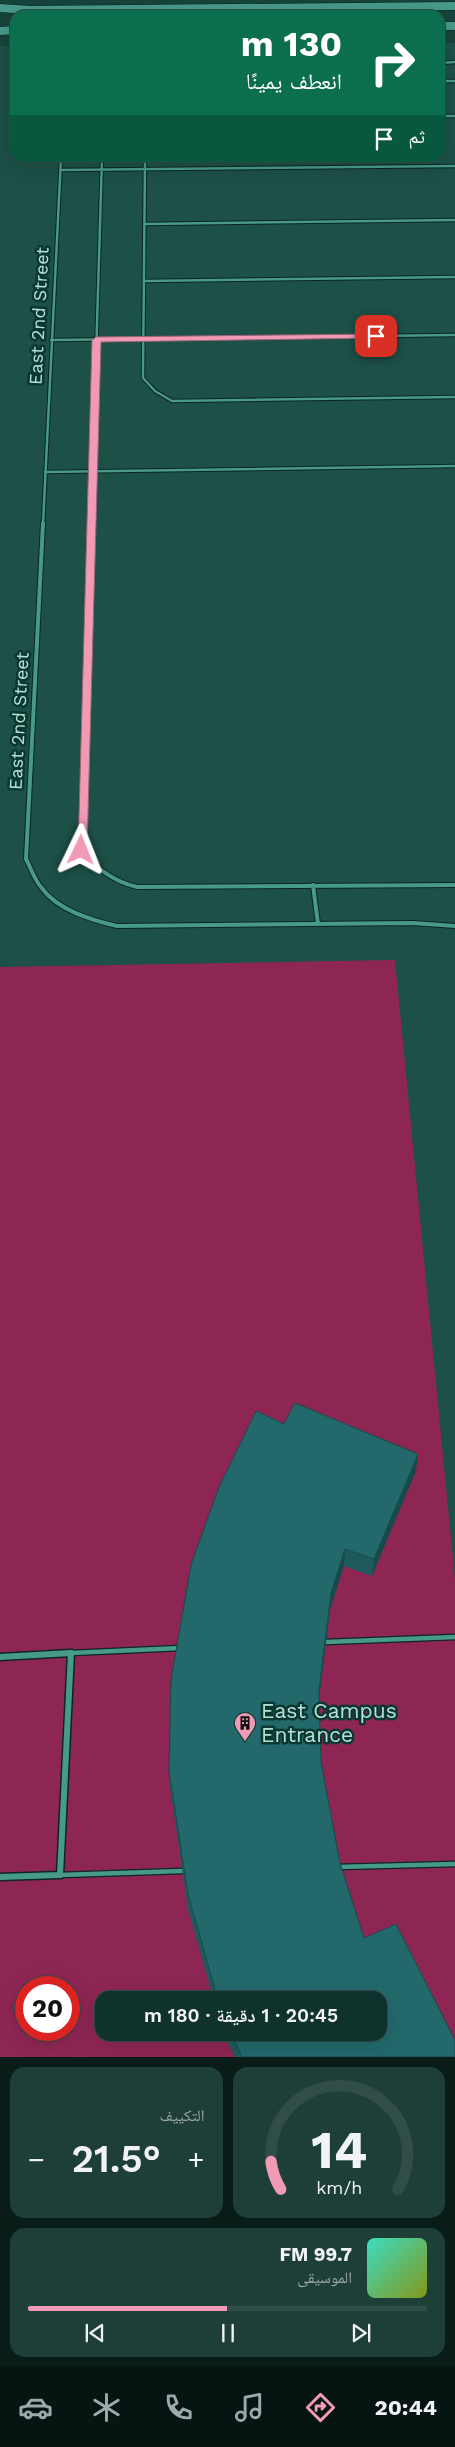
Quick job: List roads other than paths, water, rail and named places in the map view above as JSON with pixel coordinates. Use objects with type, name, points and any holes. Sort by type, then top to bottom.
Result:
[{"type":"main road","points":[[322,7],[344,0]]},
{"type":"main road","points":[[0,10],[455,6]]},
{"type":"street","points":[[0,1657],[71,1653],[60,1875],[0,1877]]},
{"type":"lane","name":"East 2nd Street","points":[[60,162],[26,859],[43,890],[56,900],[96,922],[117,926],[414,923],[455,926]]},
{"type":"lane","points":[[102,162],[81,850],[101,872],[115,882],[137,887],[455,884]]},
{"type":"lane","points":[[145,162],[143,378],[154,391],[172,401],[455,397]]},
{"type":"lane","points":[[60,170],[455,166]]},
{"type":"lane","points":[[145,224],[455,220]]},
{"type":"lane","points":[[144,280],[455,277]]},
{"type":"lane","points":[[51,340],[455,336]]},
{"type":"lane","points":[[45,472],[455,466]]},
{"type":"lane","points":[[313,885],[318,924]]},
{"type":"lane","points":[[326,1642],[455,1637]]},
{"type":"lane","points":[[71,1653],[180,1648]]},
{"type":"lane","points":[[337,1867],[455,1864]]},
{"type":"lane","points":[[60,1875],[182,1871]]},
{"type":"place","name":"East Campus Entrance","points":[[245,1742]]}]
